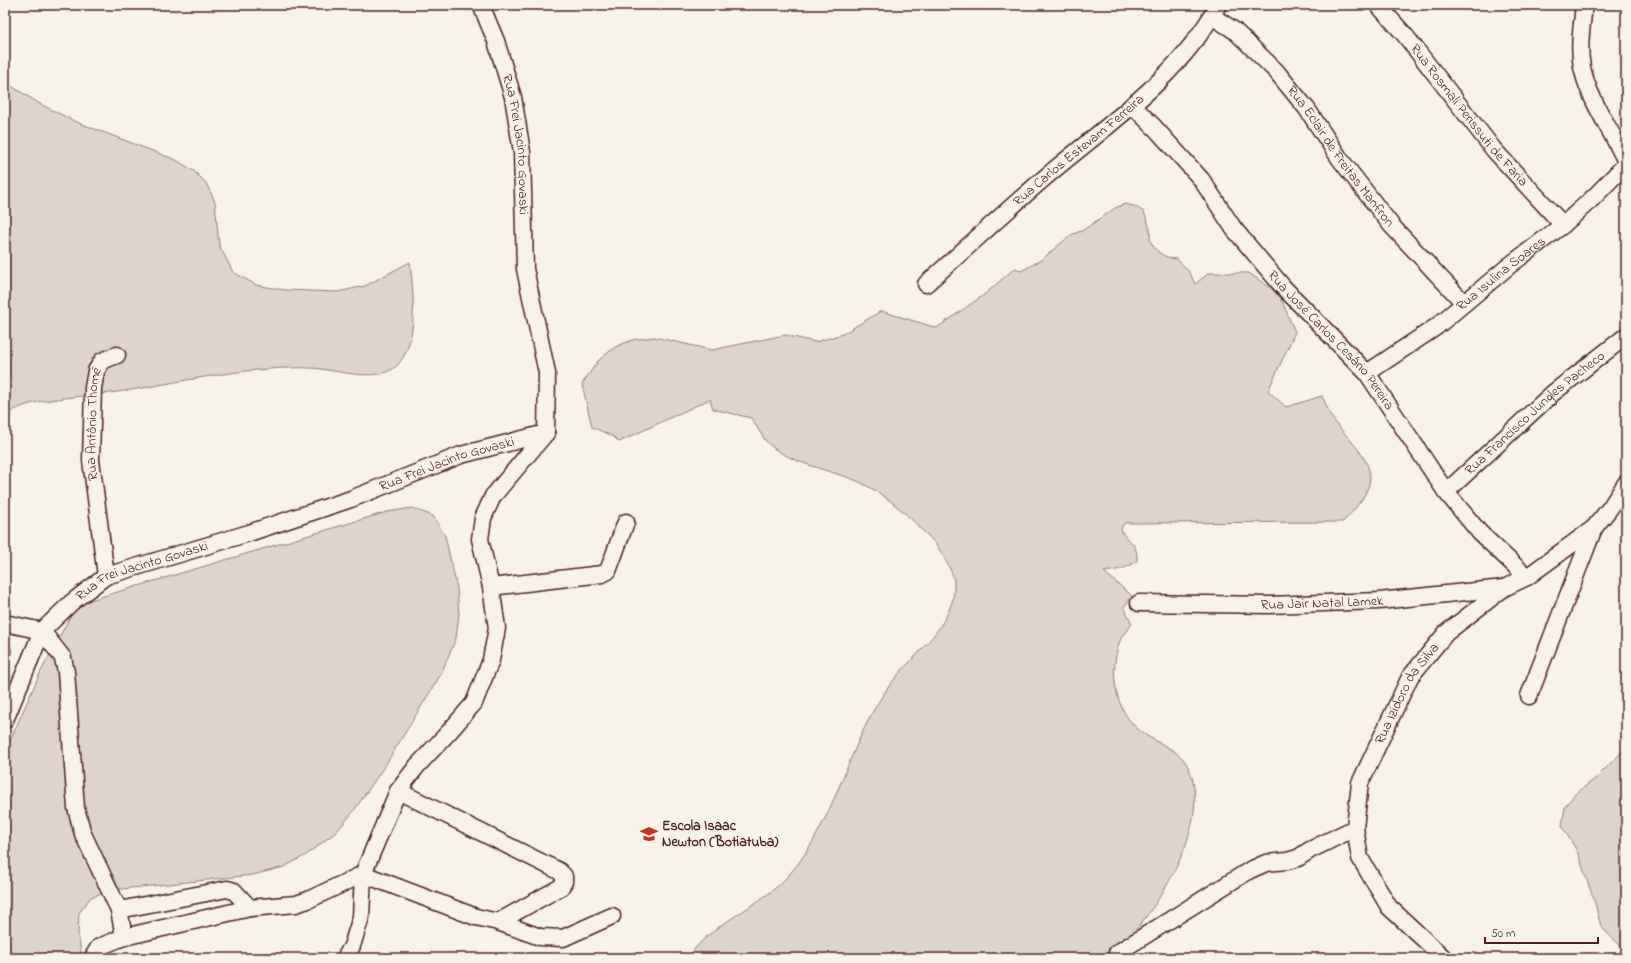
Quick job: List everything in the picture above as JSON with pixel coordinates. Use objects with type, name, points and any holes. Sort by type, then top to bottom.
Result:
[{"type":"street","name":"Rua Frei Jacinto Govaski","points":[[5,720],[42,631],[72,602],[106,576],[249,533],[351,499],[461,455],[546,433],[546,373],[525,269],[522,152],[513,97],[496,40],[481,5]]},
{"type":"street","name":"Rua Rosmali Perissuti de Faria","points":[[1378,5],[1404,34],[1494,150],[1563,225]]},
{"type":"street","points":[[1584,5],[1581,37],[1582,66],[1591,95],[1626,163]]},
{"type":"street","name":"Rua Carlos Estevam Ferreira","points":[[926,284],[1054,171],[1132,105],[1177,63],[1215,10]]},
{"type":"street","name":"Rua Eclair de Freitas Manfron","points":[[1215,10],[1276,72],[1307,109],[1340,159],[1391,225],[1464,303]]},
{"type":"street","name":"Rua José Carlos Cesário Pereira","points":[[1132,105],[1201,179],[1234,229],[1283,287],[1367,373],[1446,492],[1480,534],[1527,577]]},
{"type":"street","name":"Rua Isulina Soares","points":[[1367,373],[1436,327],[1510,265],[1563,225],[1594,197],[1626,163]]},
{"type":"street","name":"Rua Francisco Jungles Pacheco","points":[[1446,492],[1553,393],[1626,336]]},
{"type":"street","name":"Rua Antônio Thomé","points":[[106,576],[91,460],[93,388],[96,371],[102,361],[117,355]]},
{"type":"street","points":[[345,958],[352,946],[361,917],[364,874],[398,791],[417,766],[474,703],[491,660],[496,628],[491,587],[480,539],[483,518],[493,496],[546,433]]},
{"type":"street","name":"Rua Izidoro da Silva","points":[[1444,958],[1389,907],[1360,858],[1355,828],[1360,783],[1410,677],[1446,633],[1504,588],[1527,577],[1594,528],[1626,484]]},
{"type":"street","points":[[491,587],[602,574],[608,571],[626,522]]},
{"type":"street","points":[[1529,696],[1594,528]]},
{"type":"street","name":"Rua Jair Natal Lamek","points":[[1138,602],[1269,605],[1379,601],[1504,588]]},
{"type":"street","points":[[5,623],[42,631],[63,658],[66,672],[76,808],[83,834],[119,910],[124,937]]},
{"type":"street","points":[[398,791],[559,871],[564,876],[564,882],[561,887],[498,922]]},
{"type":"street","points":[[1117,953],[1250,870],[1266,863],[1287,861],[1298,858],[1310,850],[1355,828]]},
{"type":"street","points":[[92,958],[99,947],[124,937],[250,908],[296,904],[364,874],[476,917],[498,922],[540,937],[563,938],[612,916]]},
{"type":"street","points":[[119,910],[227,889],[234,891],[250,908]]},
{"type":"shaded area","points":[[5,82],[40,104],[74,121],[176,160],[194,171],[206,183],[215,202],[219,245],[233,272],[256,285],[285,290],[337,292],[365,286],[410,262],[413,300],[412,327],[406,352],[400,362],[392,369],[371,375],[311,368],[265,369],[220,374],[120,392],[38,402],[17,409],[5,417]]},
{"type":"shaded area","points":[[1125,204],[1134,206],[1144,212],[1150,231],[1150,239],[1154,247],[1160,254],[1169,258],[1177,259],[1190,273],[1195,284],[1209,273],[1249,273],[1279,294],[1295,332],[1268,391],[1286,407],[1322,396],[1331,416],[1363,457],[1368,466],[1370,475],[1369,484],[1365,495],[1343,522],[1124,523],[1121,529],[1123,534],[1136,549],[1137,561],[1117,570],[1104,572],[1132,596],[1124,607],[1132,624],[1121,639],[1115,664],[1116,689],[1119,701],[1124,712],[1139,730],[1182,757],[1186,763],[1194,786],[1194,812],[1187,840],[1176,868],[1160,896],[1143,921],[1125,942],[1107,958],[688,958],[697,946],[721,925],[777,887],[788,876],[805,854],[831,806],[864,729],[877,705],[892,682],[925,646],[940,627],[946,616],[953,599],[954,579],[948,565],[935,544],[892,502],[875,490],[857,481],[808,465],[783,454],[773,448],[765,440],[751,418],[713,409],[710,399],[619,442],[614,437],[592,427],[582,384],[598,361],[615,347],[632,340],[654,337],[712,350],[785,335],[815,342],[843,334],[881,311],[937,328],[985,294],[1015,268],[1021,271],[1041,260],[1071,235],[1082,231],[1115,208]]},
{"type":"shaded area","points":[[412,508],[433,516],[445,536],[457,588],[459,614],[456,638],[441,674],[386,764],[353,812],[336,832],[306,855],[284,867],[253,875],[113,890],[91,897],[79,913],[78,934],[82,958],[5,958],[5,752],[40,673],[77,604],[387,512]]},
{"type":"shaded area","points":[[5,628],[12,651],[5,675]]},
{"type":"shaded area","points":[[1626,710],[1626,951],[1601,927],[1595,903],[1577,851],[1562,826],[1565,807],[1574,795],[1596,778],[1622,752]]},
{"type":"place","name":"Escola Isaac Newton (Botiatuba)","points":[[649,834]]}]
